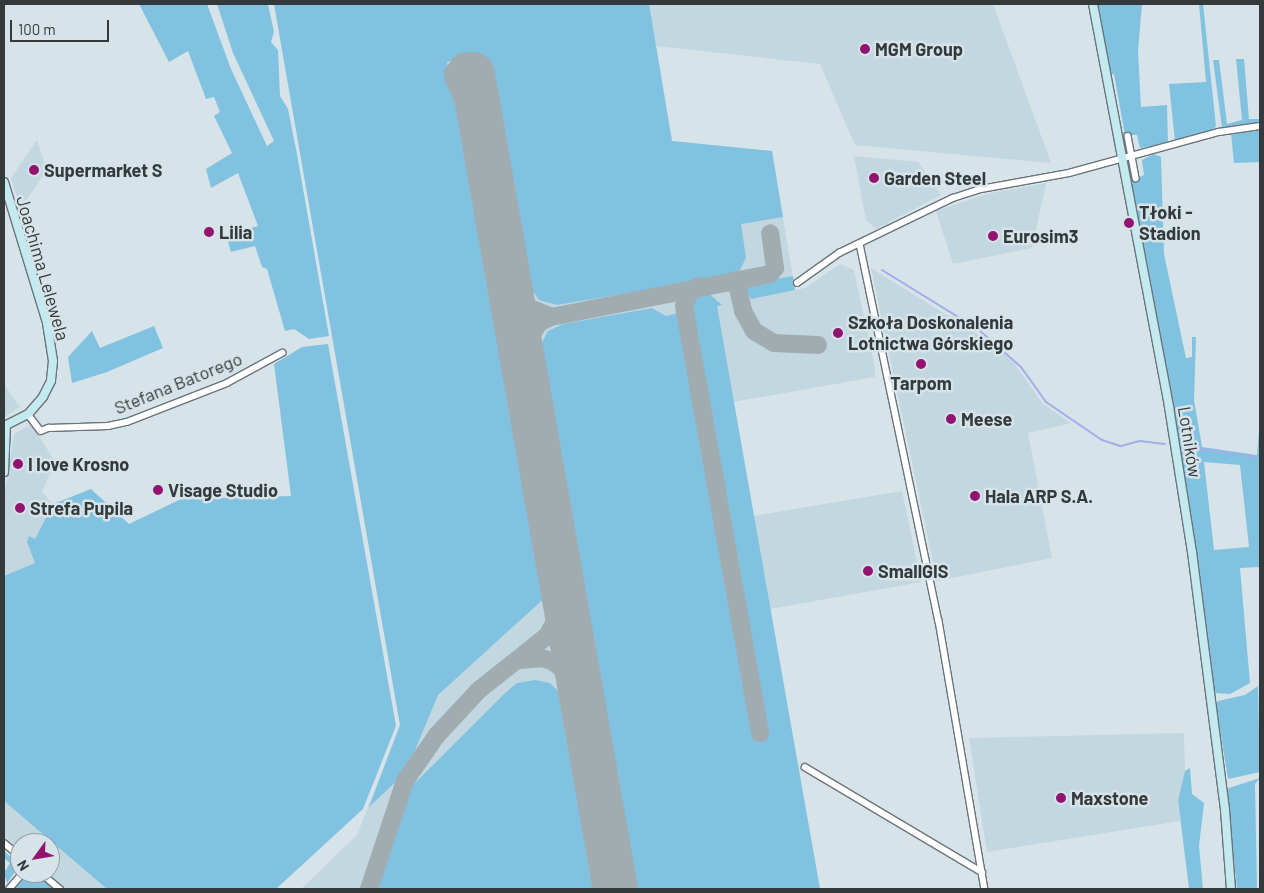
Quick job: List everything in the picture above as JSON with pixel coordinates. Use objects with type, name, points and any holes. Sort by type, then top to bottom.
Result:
[{"type":"street","name":"Lotników","points":[[1093,4],[1169,407],[1192,552],[1225,810],[1231,889]]},
{"type":"street","points":[[797,283],[839,253],[953,198],[981,189],[1044,179],[1121,160],[1219,132],[1260,126]]},
{"type":"street","points":[[1128,136],[1136,178]]},
{"type":"street","name":"Joachima Lelewela","points":[[4,182],[47,323],[53,361],[50,381],[43,398],[28,414]]},
{"type":"street","points":[[860,244],[939,621],[985,889]]},
{"type":"street","name":"Stefana Batorego","points":[[28,414],[41,431],[48,428],[108,426],[127,422],[227,383],[282,354]]},
{"type":"street","points":[[4,472],[5,426],[28,414]]},
{"type":"street","points":[[805,767],[982,872]]},
{"type":"shaded area","points":[[139,4],[207,4],[231,69],[267,146],[274,141],[233,53],[217,4],[268,4],[274,32],[271,42],[278,50],[280,96],[288,109],[329,336],[309,339],[294,329],[285,331],[267,269],[262,267],[255,246],[231,252],[226,235],[258,226],[238,173],[211,188],[206,169],[232,153],[214,116],[220,112],[214,97],[206,99],[188,51],[169,62]]},
{"type":"shaded area","points":[[274,4],[993,4],[1051,163],[855,145],[820,64],[656,46],[672,141],[772,151],[795,290],[805,288],[840,264],[854,270],[875,368],[875,377],[733,402],[753,516],[902,491],[921,582],[770,609],[820,889],[301,889],[357,835],[400,725]]},
{"type":"shaded area","points":[[274,4],[649,4],[672,141],[772,151],[783,217],[741,224],[746,258],[740,270],[729,276],[557,305],[539,300],[522,275],[483,55],[447,62],[452,90],[464,116],[548,595],[438,695],[406,772],[369,807],[400,725]]},
{"type":"shaded area","points":[[1097,4],[1142,4],[1138,51],[1141,107],[1167,105],[1168,143],[1140,148],[1137,135],[1125,135],[1114,74],[1109,75]]},
{"type":"shaded area","points":[[1199,4],[1203,4],[1216,126],[1213,131],[1175,141],[1169,84],[1206,82]]},
{"type":"shaded area","points":[[1236,59],[1244,59],[1249,119],[1260,119],[1260,122],[1222,128],[1213,60],[1219,60],[1227,124],[1242,120]]},
{"type":"shaded area","points":[[1260,129],[1260,162],[1234,163],[1231,133]]},
{"type":"shaded area","points":[[37,140],[47,170],[20,209],[11,178]]},
{"type":"shaded area","points":[[1154,154],[1161,157],[1164,254],[1186,358],[1192,357],[1192,337],[1196,337],[1194,400],[1202,447],[1257,455],[1260,418],[1260,567],[1240,568],[1250,683],[1230,694],[1215,693],[1214,688],[1174,412],[1128,178],[1133,180],[1144,175],[1142,160]],"holes":[[[1204,462],[1240,465],[1249,547],[1214,550]]]},
{"type":"shaded area","points":[[854,156],[918,162],[941,195],[876,229],[866,220]]},
{"type":"shaded area","points":[[1046,183],[1032,248],[953,264],[936,211],[986,194]]},
{"type":"shaded area","points":[[871,268],[990,342],[1014,363],[1043,404],[1071,423],[1028,433],[1052,558],[937,581]]},
{"type":"shaded area","points":[[793,276],[795,290],[751,299],[744,287],[745,284]]},
{"type":"shaded area","points":[[707,292],[722,305],[717,306],[820,889],[630,889],[537,360],[540,346],[548,331],[563,324],[652,308],[666,316],[679,313],[756,735],[765,733],[690,308],[692,299]]},
{"type":"shaded area","points":[[154,326],[163,348],[107,372],[72,383],[68,357],[92,331],[100,348]]},
{"type":"shaded area","points":[[328,344],[396,726],[363,809],[276,889],[107,889],[60,849],[60,833],[41,833],[4,801],[4,576],[35,563],[27,542],[29,536],[35,539],[53,504],[91,489],[129,524],[181,499],[291,496],[274,364],[302,347]]},
{"type":"shaded area","points":[[4,384],[20,407],[4,417]]},
{"type":"shaded area","points":[[31,424],[55,462],[42,492],[53,504],[35,539],[36,563],[4,576],[4,497],[14,434]]},
{"type":"shaded area","points":[[535,680],[550,683],[562,695],[568,710],[600,889],[376,889],[411,787],[504,694],[517,683]]},
{"type":"shaded area","points":[[1258,686],[1260,772],[1228,779],[1216,705],[1218,701],[1245,695]]},
{"type":"shaded area","points":[[1184,733],[1185,771],[1178,800],[1180,821],[987,852],[969,738]]},
{"type":"shaded area","points":[[1190,768],[1192,794],[1204,803],[1199,846],[1203,889],[1189,889],[1178,800],[1185,771]]},
{"type":"shaded area","points":[[1260,778],[1255,784],[1257,889],[1237,889],[1226,789]]},
{"type":"shaded area","points":[[4,801],[41,833],[10,833],[10,843],[4,838]]},
{"type":"shaded area","points":[[60,849],[107,889],[13,889],[18,883],[60,883]]},
{"type":"shaded area","points":[[4,851],[10,856],[10,863],[4,858]]},
{"type":"shaded area","points":[[10,863],[10,879],[7,883],[4,873]]},
{"type":"shaded area","points":[[20,883],[52,883],[59,889],[15,889]]},
{"type":"waterway","points":[[882,270],[979,330],[1021,367],[1046,402],[1102,440],[1121,446],[1140,441],[1165,444]]},
{"type":"waterway","points":[[1199,449],[1260,458]]},
{"type":"taxiway","points":[[477,107],[482,69],[477,63],[462,62],[453,73],[454,80],[483,138]]},
{"type":"taxiway","points":[[523,365],[532,334],[539,323],[551,317],[770,274],[775,268],[770,233]]},
{"type":"taxiway","points":[[507,276],[528,307],[551,317]]},
{"type":"taxiway","points":[[736,280],[743,311],[754,331],[774,343],[818,345]]},
{"type":"taxiway","points":[[699,286],[690,292],[684,306],[760,733]]},
{"type":"taxiway","points":[[369,889],[405,781],[437,735],[479,690],[547,636],[561,611],[563,595]]},
{"type":"taxiway","points":[[520,660],[541,658],[552,661],[573,677],[580,691]]},
{"type":"runway","points":[[472,74],[615,889]]},
{"type":"place","name":"MGM Group","points":[[865,49]]},
{"type":"place","name":"Supermarket S","points":[[34,170]]},
{"type":"place","name":"Garden Steel","points":[[874,178]]},
{"type":"place","name":"Tłoki - Stadion","points":[[1129,223]]},
{"type":"place","name":"Lilia","points":[[209,232]]},
{"type":"place","name":"Eurosim3","points":[[993,236]]},
{"type":"place","name":"Szkoła Doskonalenia Lotnictwa Górskiego","points":[[838,333]]},
{"type":"place","name":"Tarpom","points":[[921,364]]},
{"type":"place","name":"Meese","points":[[951,419]]},
{"type":"place","name":"I love Krosno","points":[[18,464]]},
{"type":"place","name":"Visage Studio","points":[[158,490]]},
{"type":"place","name":"Hala ARP S.A.","points":[[975,496]]},
{"type":"place","name":"Strefa Pupila","points":[[20,508]]},
{"type":"place","name":"SmallGIS","points":[[868,571]]},
{"type":"place","name":"Maxstone","points":[[1061,798]]}]
